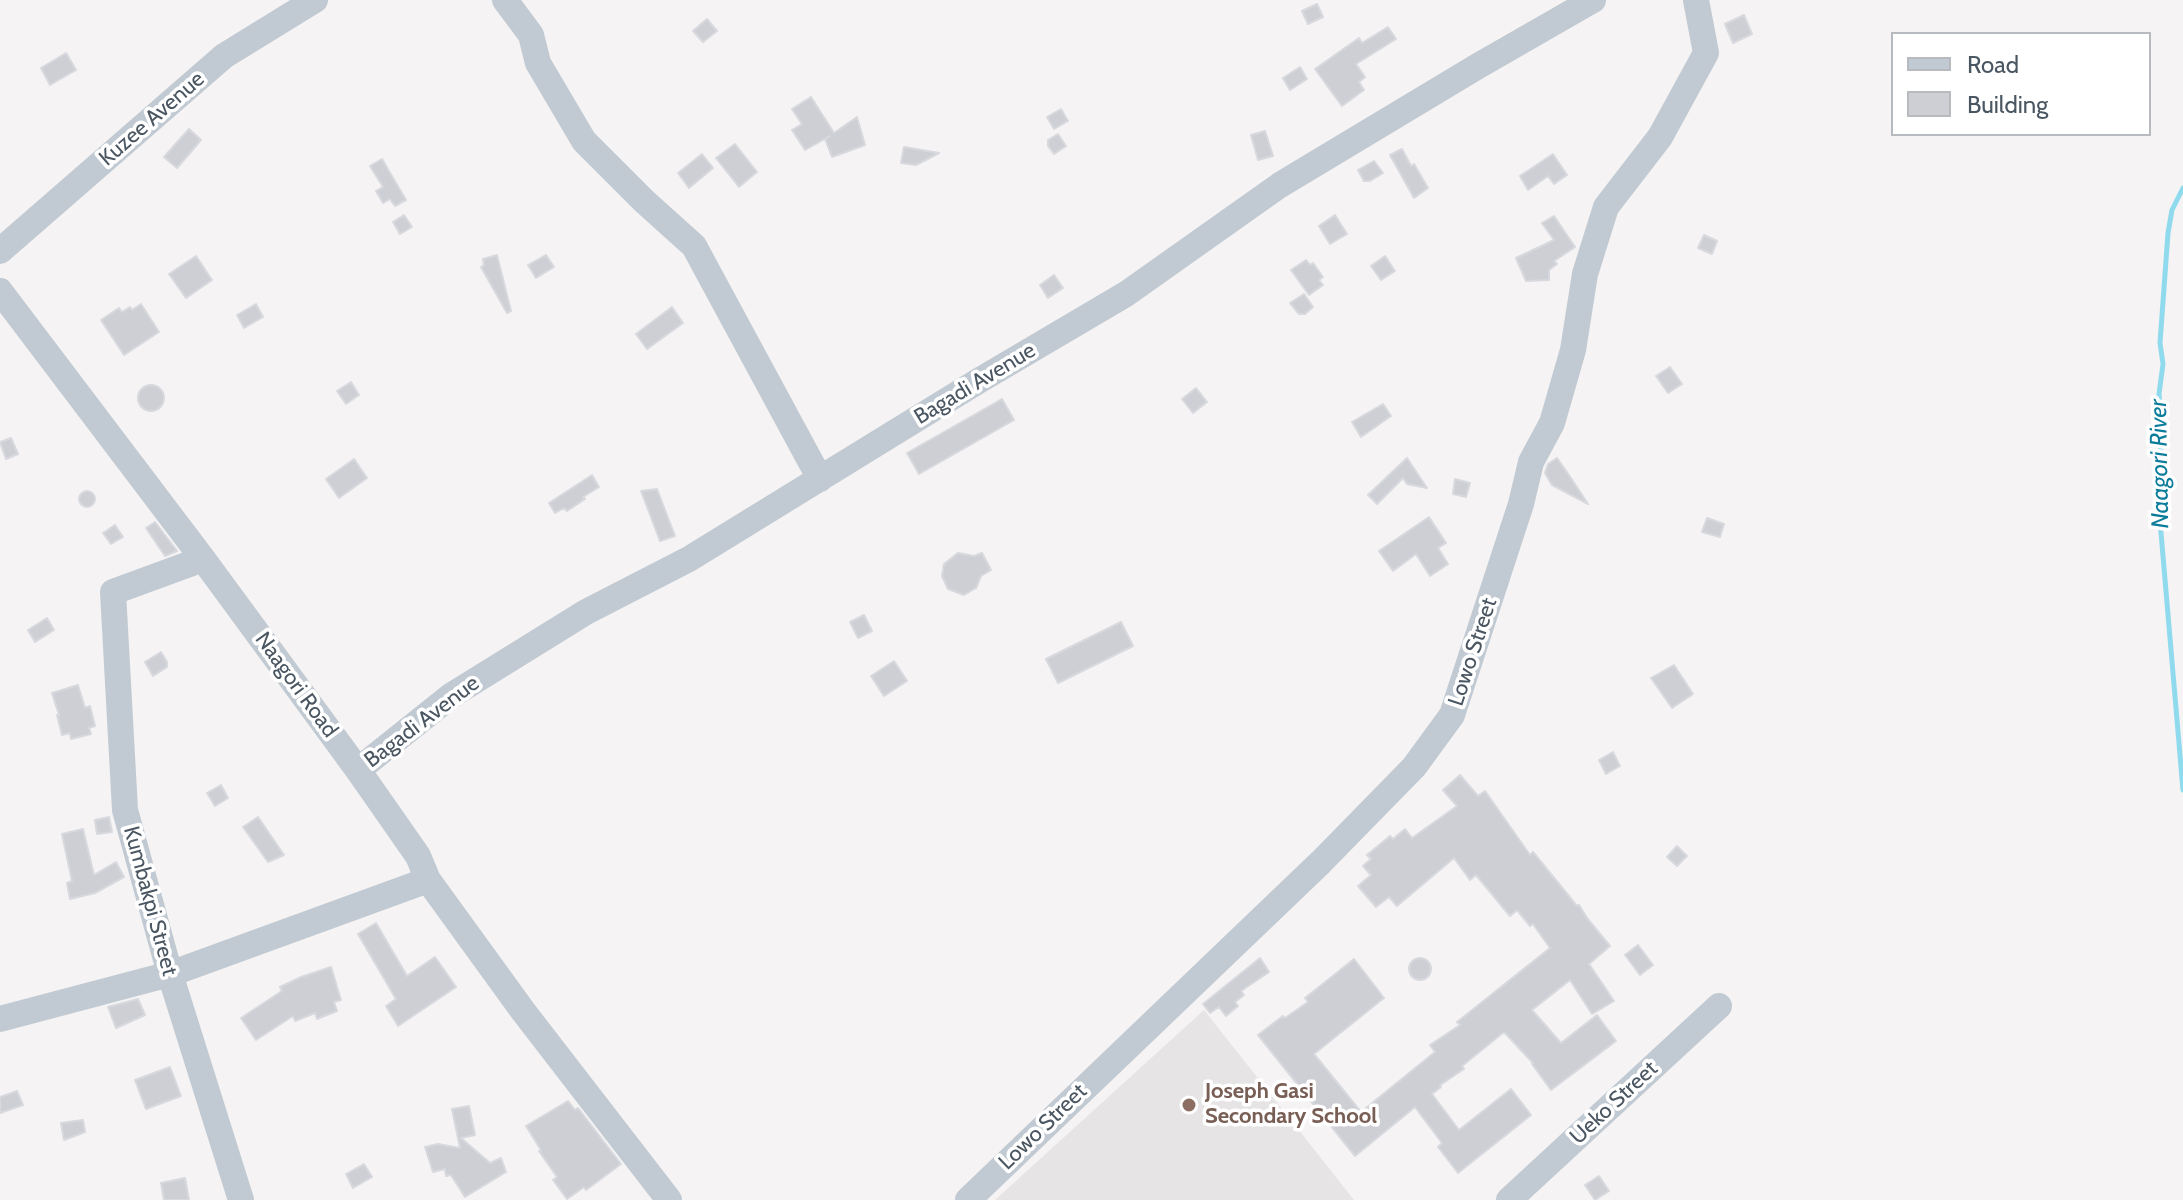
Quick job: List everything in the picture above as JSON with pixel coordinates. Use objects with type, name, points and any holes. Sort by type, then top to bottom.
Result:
[{"type":"street","name":"Kuzee Avenue","points":[[0,251],[224,56],[315,0]]},
{"type":"street","points":[[505,0],[531,35],[538,63],[584,141],[694,246],[820,479]]},
{"type":"street","name":"Bagadi Avenue","points":[[358,770],[452,695],[586,612],[689,559],[1126,294],[1280,185],[1593,0]]},
{"type":"street","name":"Lowo Street","points":[[968,1200],[1321,862],[1414,767],[1452,715],[1521,504],[1531,462],[1552,423],[1573,350],[1585,274],[1606,207],[1660,137],[1706,53],[1696,0]]},
{"type":"street","name":"Naagori Road","points":[[0,291],[358,770],[418,856],[428,880],[523,1011],[669,1200]]},
{"type":"street","name":"Kumbakpi Street","points":[[203,559],[113,592],[125,810],[170,974],[241,1200]]},
{"type":"street","points":[[0,1019],[170,974],[428,880]]},
{"type":"street","name":"Ueko Street","points":[[1509,1200],[1719,1006]]},
{"type":"shaded area","name":"Joseph Gasi Secondary School","points":[[1204,1010],[1354,1200],[995,1200]]},
{"type":"building","points":[[1317,4],[1323,17],[1308,24],[1302,11]]},
{"type":"building","points":[[1744,15],[1752,34],[1733,43],[1725,24]]},
{"type":"building","points":[[707,19],[717,31],[703,42],[693,31]]},
{"type":"building","points":[[1388,27],[1396,39],[1356,64],[1365,77],[1359,82],[1364,90],[1342,106],[1315,69],[1359,38],[1362,43]]},
{"type":"building","points":[[66,53],[76,70],[50,85],[41,68]]},
{"type":"building","points":[[1300,67],[1307,79],[1290,90],[1283,78]]},
{"type":"building","points":[[811,97],[834,133],[857,117],[865,145],[832,157],[825,139],[830,136],[805,150],[792,130],[802,124],[792,109]]},
{"type":"building","points":[[1061,109],[1068,121],[1054,129],[1047,117]]},
{"type":"building","points":[[189,129],[201,140],[177,168],[164,157]]},
{"type":"building","points":[[1265,131],[1273,156],[1258,160],[1251,135]]},
{"type":"building","points":[[1058,134],[1066,146],[1054,154],[1048,140]]},
{"type":"building","points":[[735,144],[757,172],[739,187],[716,158]]},
{"type":"building","points":[[904,147],[939,153],[916,165],[901,163]]},
{"type":"building","points":[[1402,149],[1428,188],[1414,198],[1390,155]]},
{"type":"building","points":[[702,154],[713,168],[689,188],[678,173]]},
{"type":"building","points":[[1553,154],[1567,175],[1554,184],[1548,176],[1528,190],[1520,176]]},
{"type":"building","points":[[382,159],[406,200],[395,206],[390,199],[383,203],[376,191],[383,187],[370,166]]},
{"type":"building","points":[[1374,161],[1383,173],[1364,181],[1358,170]]},
{"type":"building","points":[[404,215],[412,227],[400,234],[393,222]]},
{"type":"building","points":[[1335,215],[1347,234],[1330,244],[1319,226]]},
{"type":"building","points":[[1554,216],[1575,247],[1554,261],[1557,264],[1549,270],[1549,280],[1526,281],[1516,258],[1554,240],[1542,223]]},
{"type":"building","points":[[1704,235],[1717,241],[1712,254],[1698,248]]},
{"type":"building","points":[[497,255],[511,311],[507,313],[481,267],[484,265],[483,259]]},
{"type":"building","points":[[546,255],[554,267],[536,278],[528,265]]},
{"type":"building","points":[[196,256],[212,280],[186,298],[169,274]]},
{"type":"building","points":[[1385,256],[1395,271],[1381,280],[1371,266]]},
{"type":"building","points":[[1306,260],[1310,265],[1313,263],[1323,277],[1319,280],[1323,285],[1309,295],[1291,270]]},
{"type":"building","points":[[1054,275],[1063,288],[1048,298],[1040,285]]},
{"type":"building","points":[[1304,294],[1313,307],[1305,314],[1299,314],[1290,303]]},
{"type":"building","points":[[141,304],[159,332],[124,355],[101,320],[119,308],[122,312]]},
{"type":"building","points":[[256,304],[263,317],[244,328],[237,315]]},
{"type":"building","points":[[672,307],[683,323],[647,349],[636,334]]},
{"type":"building","points":[[1670,367],[1682,384],[1668,393],[1656,376]]},
{"type":"building","points":[[351,382],[359,395],[346,404],[337,391]]},
{"type":"building","points":[[151,385],[160,389],[164,398],[160,407],[151,411],[142,407],[138,398],[142,389]]},
{"type":"building","points":[[1196,388],[1207,402],[1193,413],[1182,399]]},
{"type":"building","points":[[1002,399],[1014,420],[919,474],[907,453]]},
{"type":"building","points":[[1383,404],[1391,416],[1361,437],[1352,422]]},
{"type":"building","points":[[11,438],[18,454],[6,459],[0,442]]},
{"type":"building","points":[[1407,458],[1427,488],[1407,484],[1403,478],[1377,504],[1368,495]]},
{"type":"building","points":[[1557,458],[1588,504],[1552,485],[1545,473],[1548,464]]},
{"type":"building","points":[[354,459],[367,478],[339,498],[326,479]]},
{"type":"building","points":[[592,475],[599,487],[567,511],[564,508],[555,513],[549,503]]},
{"type":"building","points":[[1455,479],[1470,483],[1466,497],[1453,494]]},
{"type":"building","points":[[657,489],[675,536],[660,541],[641,491]]},
{"type":"building","points":[[87,491],[93,493],[93,505],[87,507],[81,505],[79,499],[81,493]]},
{"type":"building","points":[[1429,517],[1446,543],[1438,548],[1448,564],[1430,576],[1416,554],[1393,571],[1379,551]]},
{"type":"building","points":[[1707,518],[1724,524],[1720,537],[1702,532]]},
{"type":"building","points":[[155,522],[177,551],[165,556],[146,528]]},
{"type":"building","points":[[115,525],[123,537],[111,544],[103,533]]},
{"type":"building","points":[[958,553],[974,556],[982,553],[991,570],[981,576],[976,588],[964,595],[948,589],[942,576],[944,564]]},
{"type":"building","points":[[864,615],[872,631],[858,638],[850,622]]},
{"type":"building","points":[[47,618],[54,630],[35,642],[28,630]]},
{"type":"building","points":[[1121,622],[1133,646],[1058,683],[1046,659]]},
{"type":"building","points":[[161,652],[167,667],[153,676],[145,662]]},
{"type":"building","points":[[894,661],[907,681],[884,696],[871,676]]},
{"type":"building","points":[[1674,665],[1693,694],[1672,708],[1651,678]]},
{"type":"building","points":[[78,685],[85,708],[90,706],[95,726],[89,728],[91,734],[71,739],[70,733],[62,735],[52,693]]},
{"type":"building","points":[[1613,752],[1620,766],[1606,774],[1599,760]]},
{"type":"building","points":[[1460,775],[1478,796],[1485,791],[1530,855],[1533,852],[1610,946],[1589,964],[1614,1001],[1592,1014],[1570,980],[1532,1010],[1561,1043],[1597,1015],[1616,1041],[1551,1090],[1533,1063],[1504,1032],[1462,1066],[1464,1069],[1432,1094],[1459,1130],[1511,1089],[1531,1115],[1458,1173],[1438,1147],[1442,1143],[1415,1107],[1355,1156],[1258,1035],[1308,1002],[1305,998],[1354,959],[1384,998],[1314,1054],[1361,1112],[1435,1052],[1430,1045],[1460,1025],[1457,1022],[1550,948],[1533,924],[1530,926],[1517,910],[1510,916],[1476,875],[1470,880],[1454,858],[1397,906],[1389,897],[1376,907],[1358,886],[1371,875],[1363,866],[1371,859],[1367,855],[1390,836],[1393,839],[1405,829],[1412,838],[1457,806],[1443,790]]},
{"type":"building","points":[[221,785],[228,798],[215,806],[207,793]]},
{"type":"building","points":[[109,817],[112,832],[97,834],[95,820]]},
{"type":"building","points":[[258,817],[284,855],[268,862],[243,827]]},
{"type":"building","points":[[83,829],[94,875],[116,862],[124,877],[95,893],[70,899],[67,883],[72,881],[62,834]]},
{"type":"building","points":[[1677,846],[1687,856],[1677,866],[1667,857]]},
{"type":"building","points":[[376,923],[407,976],[435,957],[456,987],[398,1026],[386,1006],[396,999],[358,934]]},
{"type":"building","points":[[1638,945],[1653,965],[1640,975],[1625,955]]},
{"type":"building","points":[[1260,958],[1269,972],[1241,991],[1244,995],[1235,1002],[1238,1006],[1226,1016],[1219,1007],[1210,1013],[1203,1004]]},
{"type":"building","points":[[1420,958],[1428,961],[1431,969],[1428,977],[1420,980],[1412,977],[1409,969],[1412,961]]},
{"type":"building","points":[[331,967],[341,1000],[334,1002],[337,1011],[317,1019],[315,1013],[295,1021],[293,1016],[256,1040],[241,1018],[282,991],[280,987]]},
{"type":"building","points":[[138,999],[145,1015],[116,1028],[108,1007]]},
{"type":"building","points":[[170,1067],[181,1096],[146,1109],[135,1080]]},
{"type":"building","points":[[17,1091],[23,1105],[0,1113],[0,1097]]},
{"type":"building","points":[[568,1101],[575,1110],[578,1108],[621,1164],[586,1190],[584,1187],[567,1199],[553,1180],[557,1177],[526,1126]]},
{"type":"building","points":[[469,1106],[475,1135],[461,1138],[490,1163],[501,1158],[506,1172],[465,1197],[451,1175],[446,1176],[445,1169],[433,1172],[425,1147],[438,1144],[460,1148],[452,1109]]},
{"type":"building","points":[[83,1120],[85,1132],[64,1140],[61,1123]]},
{"type":"building","points":[[364,1164],[372,1177],[353,1188],[346,1174]]},
{"type":"building","points":[[1599,1176],[1609,1191],[1595,1200],[1585,1185]]},
{"type":"building","points":[[185,1178],[189,1200],[164,1200],[161,1183]]},
{"type":"waterway","name":"Naagori River","points":[[2183,188],[2172,210],[2168,233],[2159,394],[2160,521],[2183,790]]},
{"type":"place","name":"Joseph Gasi Secondary School","points":[[1189,1105]]}]
